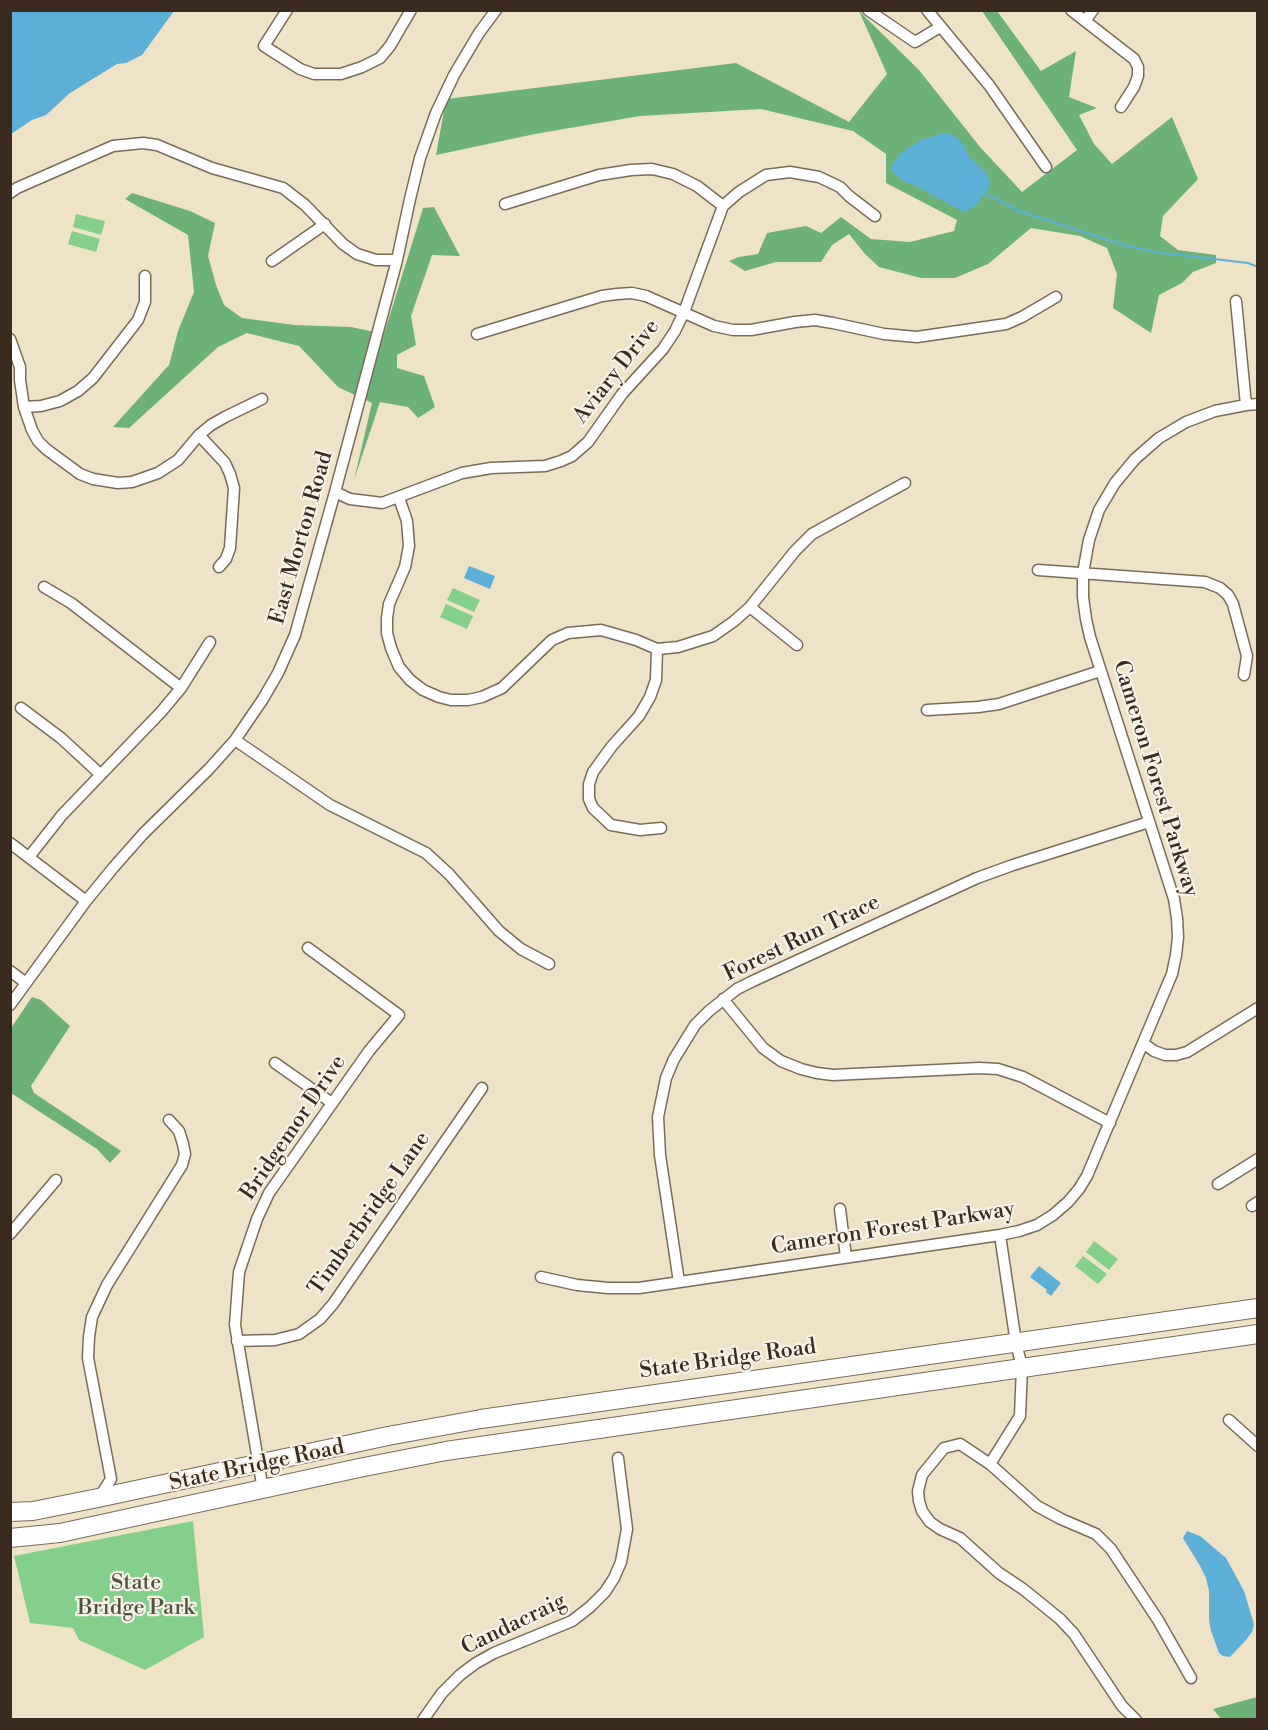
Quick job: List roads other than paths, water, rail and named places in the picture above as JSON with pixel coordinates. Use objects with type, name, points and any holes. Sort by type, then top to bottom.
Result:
[{"type":"highway","name":"State Bridge Road","points":[[10,1512],[33,1511],[481,1419],[1257,1308]]},
{"type":"highway","name":"State Bridge Road","points":[[10,1538],[60,1533],[446,1451],[942,1379],[1022,1373],[1257,1334]]},
{"type":"highway","name":"State Bridge Road","points":[[116,1481],[128,1485],[187,1473],[207,1475]]},
{"type":"street","points":[[287,10],[264,46],[300,69],[314,74],[341,74],[380,58],[390,46],[411,10]]},
{"type":"street","name":"East Morton Road","points":[[10,1005],[86,901],[143,834],[236,740],[263,699],[291,645],[398,260],[420,158],[436,113],[454,75],[496,10]]},
{"type":"street","points":[[868,10],[915,42],[940,27]]},
{"type":"street","points":[[927,10],[989,85],[1046,167]]},
{"type":"street","points":[[1071,10],[1134,59],[1138,67],[1138,76],[1121,107]]},
{"type":"street","points":[[1084,21],[1093,10]]},
{"type":"street","points":[[10,193],[113,146],[157,144],[212,168],[283,188],[305,205],[343,244],[357,254],[376,260],[398,260]]},
{"type":"street","points":[[505,204],[599,175],[631,170],[652,170],[673,174],[697,186],[723,206],[739,192],[766,175],[790,172],[819,177],[840,187],[875,216]]},
{"type":"street","name":"Aviary Drive","points":[[335,492],[350,499],[382,503],[462,473],[491,468],[545,466],[572,456],[588,442],[622,394],[663,349],[675,331],[723,206]]},
{"type":"street","points":[[272,261],[325,224]]},
{"type":"street","points":[[24,407],[41,406],[60,401],[78,391],[93,378],[138,320],[145,302],[145,276]]},
{"type":"street","points":[[477,334],[603,296],[632,293],[646,296],[714,326],[733,330],[751,330],[815,320],[884,334],[917,337],[1006,324],[1056,297]]},
{"type":"street","points":[[1236,301],[1252,404]]},
{"type":"street","points":[[10,339],[20,367],[24,407],[38,441],[80,474],[105,482],[132,482],[158,473],[178,460],[200,435],[225,417],[262,399]]},
{"type":"street","name":"Cameron Forest Parkway","points":[[541,1277],[577,1286],[639,1288],[1019,1231],[1036,1225],[1053,1215],[1068,1202],[1087,1176],[1172,974],[1178,937],[1174,899],[1100,671],[1086,619],[1083,573],[1089,540],[1099,510],[1115,483],[1135,459],[1158,438],[1186,422],[1215,411],[1252,404]]},
{"type":"street","points":[[200,435],[225,463],[234,488],[230,548],[226,559],[219,567]]},
{"type":"street","points":[[399,498],[407,521],[409,546],[405,567],[389,604],[387,633],[391,648],[399,667],[423,690],[451,700],[468,700],[482,697],[501,688],[552,640],[568,633],[601,630],[657,649],[684,645],[713,636],[750,607],[795,551],[812,534],[905,483]]},
{"type":"street","points":[[1038,570],[1205,582],[1220,588],[1233,604],[1239,625],[1247,656],[1244,675]]},
{"type":"street","points":[[44,587],[71,603],[181,688]]},
{"type":"street","points":[[750,607],[797,645]]},
{"type":"street","points":[[29,857],[62,814],[161,712],[181,688],[210,642]]},
{"type":"street","points":[[657,649],[656,680],[650,697],[639,716],[612,746],[593,772],[589,784],[589,799],[594,808],[611,825],[640,830],[661,828]]},
{"type":"street","points":[[927,710],[999,704],[1100,671]]},
{"type":"street","points":[[21,708],[61,738],[100,774]]},
{"type":"street","points":[[236,740],[330,805],[426,853],[449,874],[500,931],[521,949],[549,964]]},
{"type":"street","name":"Forest Run Trace","points":[[679,1282],[653,1139],[666,1078],[674,1059],[695,1025],[723,999],[753,981],[977,878],[1149,822]]},
{"type":"street","points":[[10,843],[86,901]]},
{"type":"street","name":"Bridgemor Drive","points":[[263,1490],[235,1325],[239,1272],[257,1219],[270,1193],[369,1051],[399,1015],[308,948]]},
{"type":"street","points":[[10,971],[26,983]]},
{"type":"street","points":[[723,999],[764,1048],[781,1060],[801,1069],[833,1075],[998,1069],[1023,1077],[1110,1123]]},
{"type":"street","points":[[1143,1043],[1165,1055],[1188,1052],[1257,1008]]},
{"type":"street","points":[[275,1064],[332,1104]]},
{"type":"street","name":"Timberbridge Lane","points":[[237,1341],[275,1340],[299,1334],[320,1319],[333,1304],[482,1088]]},
{"type":"street","points":[[98,1498],[116,1481],[88,1359],[88,1337],[92,1317],[107,1285],[182,1165],[185,1154],[183,1144],[179,1131],[169,1120]]},
{"type":"street","points":[[1218,1184],[1257,1159]]},
{"type":"street","points":[[10,1234],[56,1180]]},
{"type":"street","points":[[840,1209],[846,1257]]},
{"type":"street","points":[[990,1464],[1020,1416],[1022,1373],[1000,1234]]},
{"type":"street","points":[[1229,1420],[1257,1446]]},
{"type":"street","points":[[1136,1719],[1122,1706],[1074,1634],[1060,1619],[999,1573],[960,1538],[930,1522],[922,1511],[918,1491],[922,1475],[944,1448],[960,1444],[990,1464],[1037,1506],[1096,1534],[1111,1549],[1158,1620],[1191,1678]]},
{"type":"street","name":"Candacraig","points":[[423,1719],[442,1693],[476,1662],[572,1621],[591,1607],[605,1592],[621,1562],[627,1529],[618,1458]]},
{"type":"water","points":[[10,11],[174,11],[142,55],[126,63],[117,64],[70,93],[46,115],[32,120],[11,134]]},
{"type":"water","points":[[944,133],[951,134],[958,139],[965,147],[968,156],[989,179],[990,184],[985,193],[975,206],[964,212],[902,180],[891,171],[892,165],[902,152],[921,140]]},
{"type":"water","points":[[469,566],[495,576],[490,589],[464,578]]},
{"type":"water","points":[[1039,1266],[1061,1283],[1051,1296],[1030,1277]]},
{"type":"water","points":[[1187,1531],[1200,1536],[1226,1558],[1244,1591],[1254,1624],[1252,1632],[1230,1657],[1219,1653],[1211,1631],[1206,1578],[1183,1538]]},
{"type":"waterway","points":[[985,193],[1019,211],[1127,246],[1163,253],[1248,263],[1258,267]]},
{"type":"park label","name":"State Bridge Park","points":[[136,1596]]}]
